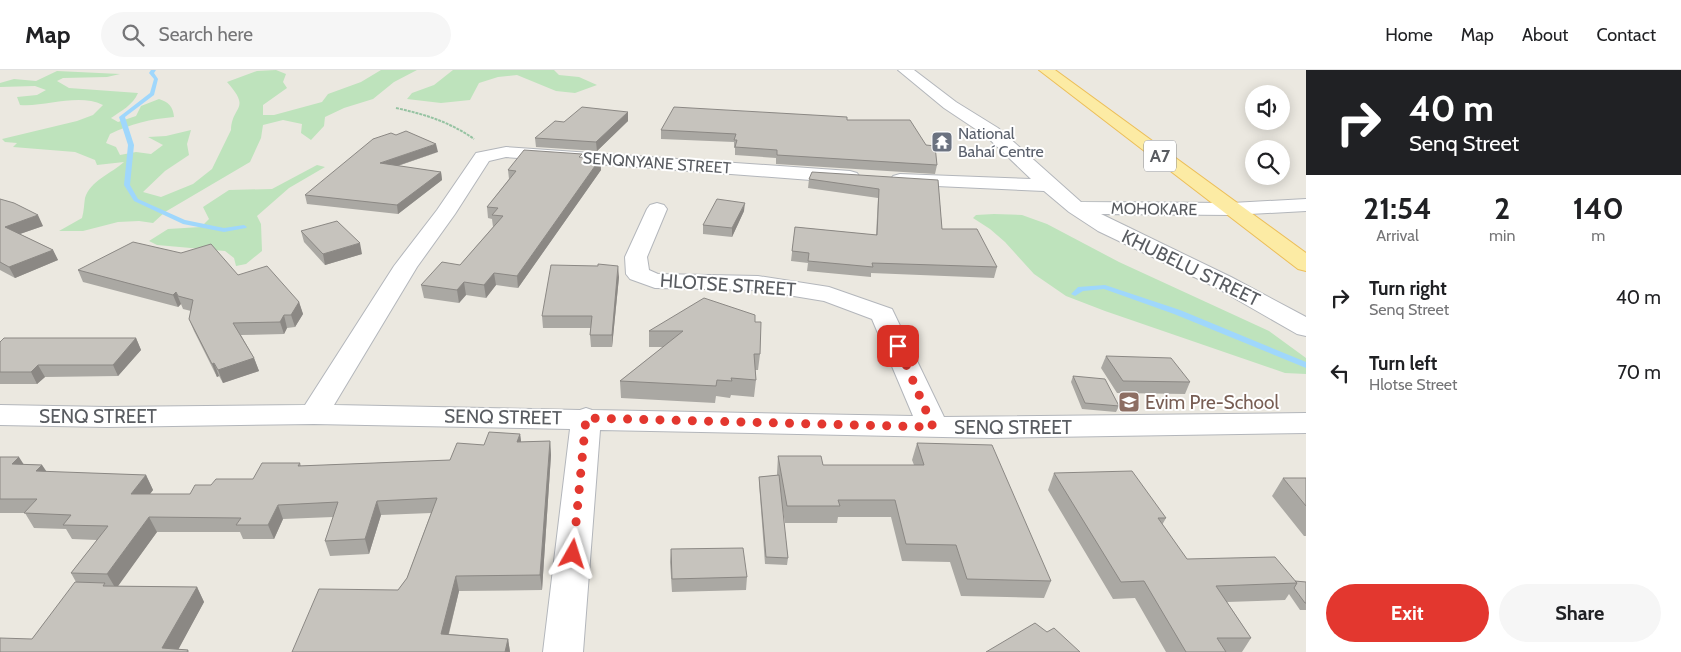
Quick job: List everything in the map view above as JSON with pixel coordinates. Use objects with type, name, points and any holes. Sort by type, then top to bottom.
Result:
[{"type":"main road","name":"A7","points":[[1046,70],[1306,264]]},
{"type":"street","name":"KHUBELU STREET","points":[[905,70],[950,105],[992,132],[1076,208],[1106,226],[1223,282],[1306,328]]},
{"type":"street","name":"SENQNYANE STREET","points":[[489,156],[506,152],[873,178],[1049,185]]},
{"type":"street","points":[[314,414],[406,266],[440,221],[482,157],[489,156]]},
{"type":"street","name":"MOHOKARE","points":[[1076,208],[1232,209],[1306,205]]},
{"type":"street","name":"HLOTSE STREET","points":[[657,208],[636,257],[638,274],[655,282],[758,283],[829,294],[884,314],[933,427]]},
{"type":"street","name":"SENQ STREET","points":[[0,415],[106,417],[314,414],[586,418],[991,428],[1306,422]]},
{"type":"street","points":[[563,652],[586,418]]},
{"type":"path","points":[[396,108],[440,118],[460,128],[476,140],[489,156]]},
{"type":"green space","points":[[276,70],[286,74],[283,82],[287,88],[263,105],[263,115],[274,115],[322,102],[328,94],[361,82],[381,70],[417,70],[394,82],[373,99],[344,108],[325,117],[324,126],[311,140],[301,133],[302,124],[283,120],[263,125],[261,138],[250,162],[165,212],[153,223],[139,221],[118,222],[83,231],[59,231],[82,218],[85,198],[88,192],[102,178],[124,162],[97,165],[95,160],[75,152],[13,147],[17,143],[5,142],[2,139],[77,121],[93,115],[103,105],[83,100],[73,100],[20,105],[17,97],[37,95],[46,90],[35,86],[0,87],[0,83],[14,79],[36,81],[57,71],[120,74],[107,77],[63,78],[57,81],[69,88],[138,93],[130,104],[111,118],[118,122],[136,116],[141,106],[159,99],[170,105],[174,117],[125,127],[110,134],[106,143],[116,147],[120,155],[136,152],[151,154],[163,145],[148,137],[166,136],[191,130],[187,144],[189,155],[165,171],[143,192],[161,197],[193,184],[212,169],[231,130],[234,116],[240,103],[227,82],[257,71]]},
{"type":"green space","points":[[453,70],[554,70],[559,75],[579,77],[597,85],[575,93],[556,91],[517,75],[498,77],[479,83],[470,100],[441,103],[407,99],[412,93],[434,85]]},
{"type":"green space","points":[[317,165],[325,167],[289,188],[257,216],[261,224],[262,251],[246,264],[236,266],[234,258],[225,251],[157,245],[149,241],[168,229],[201,227],[209,219],[203,207],[229,190],[272,189]]},
{"type":"green space","points":[[976,215],[1022,215],[1047,224],[1119,262],[1269,331],[1306,358],[1306,374],[1285,373],[1066,296],[1034,274],[1005,242],[973,218]]},
{"type":"building","points":[[582,107],[628,112],[596,142],[535,138],[555,121],[564,122]]},
{"type":"building","points":[[674,107],[847,117],[847,120],[910,120],[926,145],[935,146],[937,165],[777,155],[777,150],[735,147],[737,140],[734,140],[736,134],[661,130]]},
{"type":"building","points":[[406,131],[436,144],[380,163],[441,172],[397,205],[305,195],[373,139],[391,133],[396,135]]},
{"type":"building","points":[[524,150],[582,154],[579,157],[600,159],[517,276],[494,273],[484,285],[464,282],[457,290],[421,285],[442,262],[460,265],[503,216],[492,215],[498,208],[487,207],[516,171],[508,170]]},
{"type":"building","points":[[812,172],[938,180],[942,229],[977,229],[997,267],[872,263],[873,267],[808,261],[809,253],[792,251],[795,227],[877,235],[879,189],[809,179]]},
{"type":"building","points":[[0,199],[14,203],[38,215],[5,227],[53,250],[9,267],[0,262]]},
{"type":"building","points":[[717,199],[745,203],[732,228],[703,225]]},
{"type":"building","points":[[337,221],[360,243],[323,254],[301,231]]},
{"type":"building","points":[[133,242],[181,253],[211,244],[238,275],[267,266],[299,302],[291,315],[284,315],[280,322],[233,323],[254,358],[218,370],[214,363],[212,364],[189,319],[193,300],[178,296],[176,292],[173,295],[78,270]]},
{"type":"building","points":[[598,264],[618,266],[612,335],[590,335],[592,316],[542,316],[551,265],[598,266]]},
{"type":"building","points":[[704,298],[755,315],[755,322],[761,322],[760,354],[754,354],[756,380],[731,378],[732,381],[717,380],[716,386],[620,381],[683,331],[649,331]]},
{"type":"building","points":[[4,338],[136,338],[113,365],[38,365],[31,372],[0,372],[0,342]]},
{"type":"building","points":[[1106,356],[1171,358],[1190,382],[1123,381]]},
{"type":"building","points":[[1073,376],[1105,379],[1119,406],[1085,403]]},
{"type":"building","points":[[489,432],[520,434],[517,442],[550,441],[540,575],[456,576],[441,634],[508,639],[505,652],[292,652],[319,589],[398,590],[407,578],[437,498],[377,501],[365,539],[325,541],[338,502],[278,505],[268,525],[236,525],[241,518],[149,517],[107,574],[71,573],[108,526],[63,525],[71,515],[24,513],[37,499],[0,499],[0,457],[19,457],[12,464],[42,465],[36,471],[146,475],[131,494],[190,494],[195,485],[211,485],[216,479],[253,479],[262,463],[300,463],[298,466],[450,460],[457,443],[484,445]]},
{"type":"building","points":[[917,443],[992,445],[1051,581],[967,579],[956,545],[906,544],[895,500],[838,500],[840,506],[787,506],[778,456],[821,456],[823,465],[924,465]]},
{"type":"building","points":[[1132,471],[1166,518],[1158,518],[1187,559],[1275,557],[1297,583],[1216,586],[1251,638],[1217,638],[1226,652],[1186,652],[1144,581],[1121,582],[1054,473]]},
{"type":"building","points":[[779,475],[788,558],[766,557],[759,477]]},
{"type":"building","points":[[1283,478],[1306,478],[1306,506]]},
{"type":"building","points":[[743,548],[747,577],[672,579],[671,549]]},
{"type":"building","points":[[1295,581],[1306,582],[1306,603],[1294,588],[1297,583]]},
{"type":"building","points":[[75,582],[105,583],[103,586],[197,587],[162,648],[188,650],[187,652],[0,652],[0,638],[32,639]]},
{"type":"building","points":[[1035,623],[1047,632],[1054,628],[1080,652],[986,652]]},
{"type":"waterway","points":[[154,70],[151,73],[156,79],[152,94],[122,117],[131,145],[127,185],[136,200],[183,222],[224,230],[244,227]]},
{"type":"waterway","points":[[1075,294],[1081,289],[1105,287],[1177,312],[1306,365]]},
{"type":"place","name":"National Bahaí Centre","points":[[942,142]]},
{"type":"place","name":"Evim Pre-School","points":[[1129,402]]},
{"type":"route","points":[[573,554],[586,418],[933,427],[898,346]]}]
